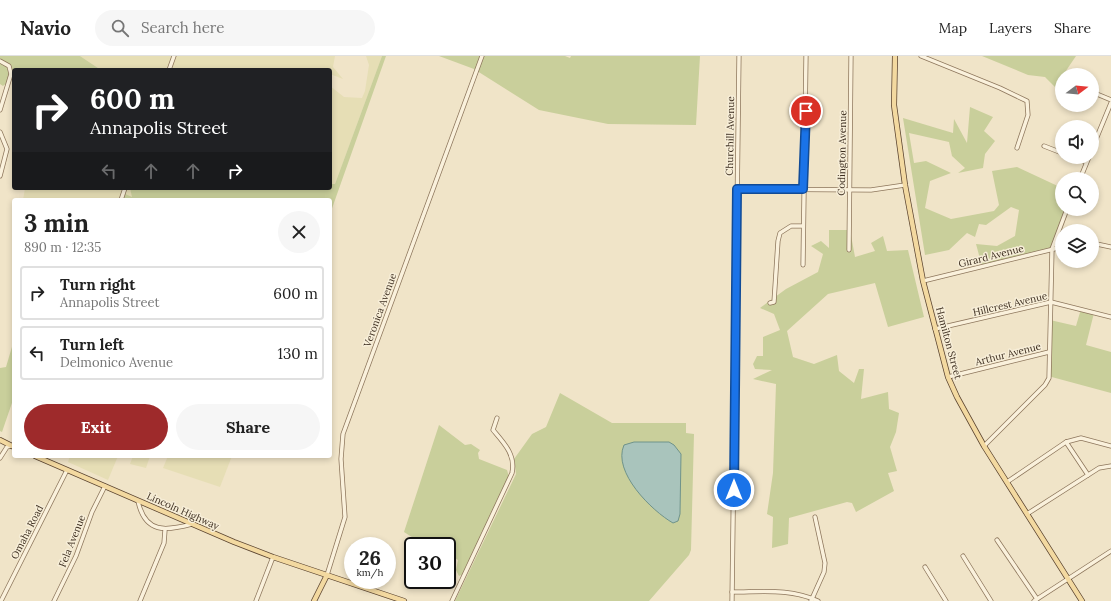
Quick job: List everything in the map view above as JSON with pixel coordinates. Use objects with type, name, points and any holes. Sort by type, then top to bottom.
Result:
[{"type":"main road","name":"Hamilton Street","points":[[894,56],[894,105],[905,185],[923,281],[948,377],[957,397],[984,446],[1082,601]]},
{"type":"main road","points":[[0,440],[12,446]]},
{"type":"main road","name":"Lincoln Highway","points":[[40,458],[273,558],[404,601]]},
{"type":"main road","points":[[314,601],[327,575]]},
{"type":"street","points":[[170,68],[174,56]]},
{"type":"street","name":"Veronica Avenue","points":[[327,575],[345,517],[341,459],[343,434],[482,56]]},
{"type":"street","name":"Churchill Avenue","points":[[732,601],[739,56]]},
{"type":"street","points":[[803,265],[806,56]]},
{"type":"street","name":"Codington Avenue","points":[[849,250],[851,56]]},
{"type":"street","points":[[921,56],[1027,101],[1028,115],[1017,148]]},
{"type":"street","points":[[0,61],[9,66],[11,74],[0,110]]},
{"type":"street","points":[[1099,95],[1111,100]]},
{"type":"street","points":[[1099,132],[1111,103]]},
{"type":"street","points":[[0,132],[7,148],[0,176]]},
{"type":"street","points":[[1044,146],[1055,150]]},
{"type":"street","points":[[737,189],[880,190],[905,185]]},
{"type":"street","points":[[984,446],[1045,385],[1049,378],[1052,249],[1064,216]]},
{"type":"street","points":[[770,303],[774,302],[778,241],[780,233],[791,226],[803,226]]},
{"type":"street","points":[[1099,244],[1111,247]]},
{"type":"street","name":"Girard Avenue","points":[[923,281],[1055,248]]},
{"type":"street","name":"Hillcrest Avenue","points":[[935,329],[1051,302],[1111,317]]},
{"type":"street","name":"Arthur Avenue","points":[[948,377],[1049,352]]},
{"type":"street","points":[[452,601],[514,468],[511,453],[493,430],[497,418]]},
{"type":"street","points":[[1007,482],[1066,442],[1081,438],[1111,446]]},
{"type":"street","points":[[1066,442],[1088,475]]},
{"type":"street","points":[[0,458],[8,447],[12,446]]},
{"type":"street","points":[[1027,514],[1099,468],[1111,466]]},
{"type":"street","name":"Omaha Road","points":[[1,601],[67,470]]},
{"type":"street","name":"Fela Avenue","points":[[54,601],[76,556],[92,512],[105,486]]},
{"type":"street","points":[[138,501],[139,508],[154,527],[165,530],[192,524]]},
{"type":"street","points":[[812,600],[824,572],[825,563],[816,517]]},
{"type":"street","points":[[140,601],[164,543],[165,530]]},
{"type":"street","points":[[997,540],[1035,600],[1111,551]]},
{"type":"street","points":[[963,556],[992,601]]},
{"type":"street","points":[[257,601],[273,558]]},
{"type":"street","points":[[925,567],[946,601]]},
{"type":"street","points":[[732,592],[798,593],[812,600],[818,601]]},
{"type":"shaded area","points":[[80,56],[335,56],[333,67],[343,79],[332,75],[332,68],[98,68]]},
{"type":"shaded area","points":[[366,56],[382,56],[335,184],[332,184],[332,88],[344,97],[362,98],[365,91],[369,65]]},
{"type":"shaded area","points":[[25,190],[131,190],[133,197],[129,198],[23,198]]},
{"type":"shaded area","points":[[69,458],[117,458],[108,480],[68,462]]},
{"type":"shaded area","points":[[132,458],[149,458],[146,468],[130,464]]},
{"type":"shaded area","points":[[167,458],[231,458],[220,487],[163,468]]},
{"type":"green space","points":[[0,56],[80,56],[98,68],[12,68],[12,79],[3,86],[0,84]]},
{"type":"green space","points":[[382,56],[386,56],[332,208],[332,198],[122,198],[123,193],[132,197],[130,190],[332,190],[332,184],[335,184]]},
{"type":"green space","points":[[439,56],[565,56],[570,58],[571,56],[700,56],[696,125],[608,124],[539,110],[474,69]]},
{"type":"green space","points":[[982,56],[1076,56],[1068,68],[1055,68],[1055,87],[1045,77],[1028,75]]},
{"type":"green space","points":[[970,107],[993,117],[984,131],[995,141],[985,154],[983,168],[958,173],[965,168],[952,156],[949,142],[909,133],[914,163],[926,161],[951,173],[930,181],[925,208],[951,219],[994,211],[999,205],[992,171],[1017,167],[1055,185],[1055,216],[1065,216],[1062,224],[1055,224],[1055,242],[1052,249],[982,266],[976,244],[997,246],[1015,236],[1019,210],[1011,207],[986,225],[979,224],[975,237],[967,233],[949,250],[925,255],[903,118],[953,133],[954,119],[967,143]]},
{"type":"green space","points":[[829,230],[850,230],[855,257],[875,251],[871,243],[883,236],[887,251],[908,250],[924,317],[888,327],[875,283],[828,294],[787,331],[793,357],[814,364],[837,355],[839,371],[854,383],[859,369],[864,369],[861,399],[888,392],[889,409],[899,413],[896,432],[890,447],[897,471],[888,473],[894,491],[856,512],[852,503],[847,502],[789,518],[788,544],[772,548],[773,517],[767,514],[773,473],[776,384],[753,379],[772,370],[755,369],[753,364],[757,356],[763,356],[763,337],[780,330],[774,314],[760,308],[786,289],[818,272],[823,254],[811,246],[821,241],[829,248]]},
{"type":"green space","points":[[1081,309],[1094,313],[1086,345],[1111,352],[1111,393],[1048,376],[1050,320],[1076,326]]},
{"type":"green space","points":[[12,347],[12,403],[2,432],[0,431],[0,368],[6,367]]},
{"type":"green space","points":[[560,393],[612,423],[686,423],[686,433],[694,434],[691,550],[689,555],[649,601],[455,601],[516,474],[514,459],[532,434],[546,427]]},
{"type":"green space","points":[[439,425],[465,445],[471,444],[480,450],[478,453],[479,459],[507,470],[509,477],[464,574],[459,576],[456,570],[458,560],[456,559],[456,537],[413,537],[404,532]]},
{"type":"water","points":[[634,442],[669,442],[674,445],[681,454],[680,514],[678,521],[673,523],[655,510],[636,490],[629,478],[624,467],[622,456],[624,445]]},
{"type":"route","points":[[734,490],[737,189],[803,189],[806,111]]}]
